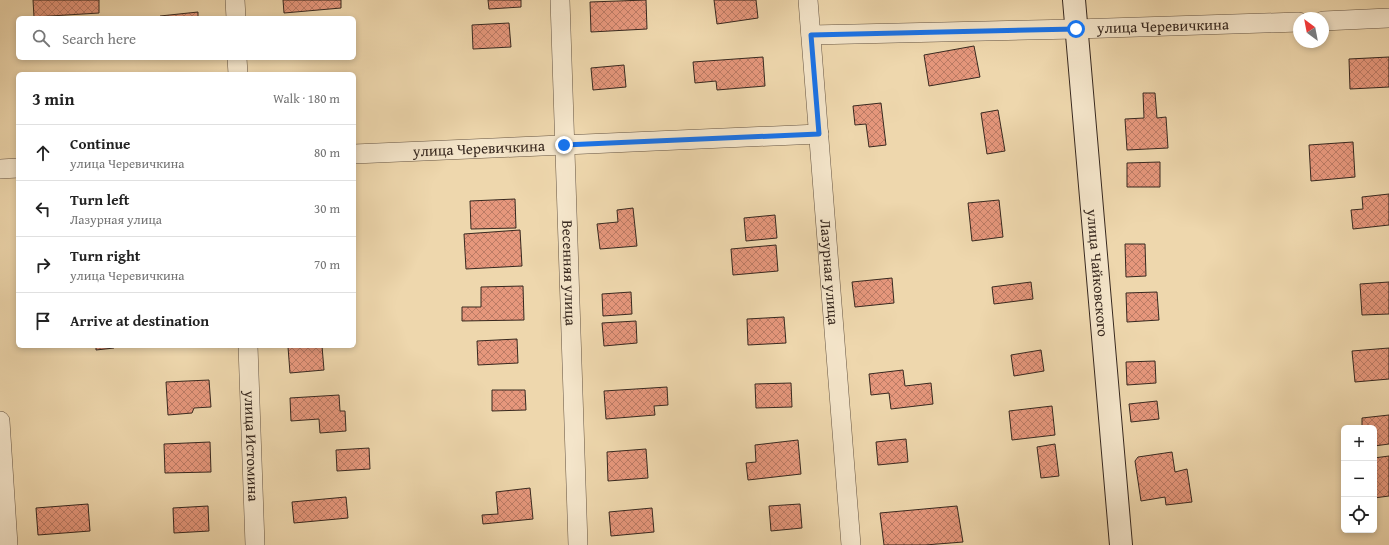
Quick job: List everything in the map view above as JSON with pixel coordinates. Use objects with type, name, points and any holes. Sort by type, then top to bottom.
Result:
[{"type":"main road","name":"улица Чайковского","points":[[1074,0],[1121,545]]},
{"type":"street","points":[[235,0],[236,16]]},
{"type":"street","name":"Весенняя улица","points":[[560,0],[578,545]]},
{"type":"street","name":"Лазурная улица","points":[[808,0],[851,545]]},
{"type":"street","points":[[1329,21],[1389,18]]},
{"type":"street","name":"улица Черевичкина","points":[[811,35],[1293,22]]},
{"type":"street","points":[[237,60],[238,72]]},
{"type":"street","name":"улица Черевичкина","points":[[356,154],[819,134]]},
{"type":"street","points":[[0,169],[16,168]]},
{"type":"street","name":"улица Истомина","points":[[248,348],[255,545]]},
{"type":"street","points":[[0,421],[8,545]]},
{"type":"building","points":[[33,0],[99,0],[99,13],[34,16]]},
{"type":"building","points":[[283,0],[341,0],[341,8],[284,13]]},
{"type":"building","points":[[488,0],[521,0],[521,7],[489,9]]},
{"type":"building","points":[[646,0],[647,29],[591,32],[590,2]]},
{"type":"building","points":[[714,0],[756,0],[758,18],[717,24]]},
{"type":"building","points":[[198,12],[198,16],[160,16]]},
{"type":"building","points":[[509,23],[511,47],[473,49],[472,25]]},
{"type":"building","points":[[974,46],[980,77],[929,86],[924,55]]},
{"type":"building","points":[[763,57],[765,86],[717,90],[716,81],[695,83],[693,62]]},
{"type":"building","points":[[1389,57],[1389,87],[1350,89],[1349,59]]},
{"type":"building","points":[[624,65],[626,87],[593,90],[591,68]]},
{"type":"building","points":[[1143,93],[1155,93],[1157,118],[1166,117],[1168,148],[1127,150],[1125,119],[1144,118]]},
{"type":"building","points":[[881,103],[886,145],[869,147],[866,124],[855,125],[853,106]]},
{"type":"building","points":[[998,110],[1005,151],[987,154],[981,113]]},
{"type":"building","points":[[1353,142],[1355,177],[1311,181],[1309,145]]},
{"type":"building","points":[[1160,162],[1160,187],[1127,187],[1127,163]]},
{"type":"building","points":[[1389,194],[1389,225],[1353,229],[1351,210],[1363,209],[1362,197]]},
{"type":"building","points":[[515,199],[516,228],[471,229],[470,201]]},
{"type":"building","points":[[999,200],[1003,237],[972,241],[968,203]]},
{"type":"building","points":[[633,208],[637,246],[600,249],[597,224],[618,222],[617,210]]},
{"type":"building","points":[[775,215],[777,238],[746,241],[744,218]]},
{"type":"building","points":[[520,230],[522,266],[466,269],[464,234]]},
{"type":"building","points":[[1125,244],[1145,244],[1146,276],[1126,277]]},
{"type":"building","points":[[776,245],[778,271],[733,275],[731,249]]},
{"type":"building","points":[[892,278],[894,303],[855,307],[852,282]]},
{"type":"building","points":[[1031,282],[1033,299],[994,304],[992,287]]},
{"type":"building","points":[[1389,282],[1389,314],[1362,315],[1360,284]]},
{"type":"building","points":[[523,286],[524,320],[462,321],[462,307],[481,307],[481,287]]},
{"type":"building","points":[[631,292],[632,314],[603,316],[602,294]]},
{"type":"building","points":[[1157,292],[1159,320],[1127,322],[1126,293]]},
{"type":"building","points":[[784,317],[786,343],[748,345],[747,319]]},
{"type":"building","points":[[636,321],[637,343],[604,346],[602,323]]},
{"type":"building","points":[[517,339],[518,363],[478,365],[477,341]]},
{"type":"building","points":[[96,348],[114,348],[96,350]]},
{"type":"building","points":[[288,348],[322,348],[324,370],[290,373]]},
{"type":"building","points":[[1389,348],[1389,379],[1355,382],[1352,351]]},
{"type":"building","points":[[1041,350],[1044,371],[1014,376],[1011,355]]},
{"type":"building","points":[[1155,361],[1156,383],[1127,385],[1126,362]]},
{"type":"building","points":[[903,370],[905,386],[931,383],[933,404],[891,409],[889,393],[871,395],[869,374]]},
{"type":"building","points":[[209,380],[211,407],[194,408],[192,413],[168,415],[166,382]]},
{"type":"building","points":[[791,383],[792,407],[756,408],[755,384]]},
{"type":"building","points":[[667,387],[668,405],[654,406],[655,415],[606,419],[604,391]]},
{"type":"building","points":[[492,390],[525,390],[526,410],[492,411]]},
{"type":"building","points":[[339,395],[340,411],[345,411],[346,431],[320,433],[319,419],[291,421],[290,398]]},
{"type":"building","points":[[1157,401],[1159,419],[1131,422],[1129,404]]},
{"type":"building","points":[[1052,406],[1055,435],[1012,440],[1009,411]]},
{"type":"building","points":[[1389,415],[1389,444],[1377,446],[1377,425],[1362,425],[1362,418]]},
{"type":"building","points":[[906,439],[908,462],[878,465],[876,442]]},
{"type":"building","points":[[798,440],[801,474],[748,480],[746,463],[756,462],[755,445]]},
{"type":"building","points":[[210,442],[211,472],[165,473],[164,444]]},
{"type":"building","points":[[1055,444],[1059,476],[1041,478],[1037,447]]},
{"type":"building","points":[[369,448],[370,469],[337,471],[336,450]]},
{"type":"building","points":[[646,449],[648,478],[608,481],[607,452]]},
{"type":"building","points":[[1172,452],[1175,472],[1187,469],[1192,502],[1166,505],[1165,497],[1141,501],[1135,461],[1138,457]]},
{"type":"building","points":[[1389,456],[1389,496],[1377,498],[1377,458]]},
{"type":"building","points":[[530,488],[533,519],[483,524],[482,515],[498,514],[496,492]]},
{"type":"building","points":[[346,497],[348,518],[294,523],[292,502]]},
{"type":"building","points":[[88,504],[90,531],[38,535],[36,508]]},
{"type":"building","points":[[800,504],[802,528],[771,531],[769,506]]},
{"type":"building","points":[[208,506],[209,531],[174,533],[173,508]]},
{"type":"building","points":[[957,506],[963,542],[925,545],[884,545],[880,513]]},
{"type":"building","points":[[652,508],[654,532],[611,536],[609,512]]},
{"type":"route","points":[[564,145],[819,134],[811,35],[1076,29]]}]
